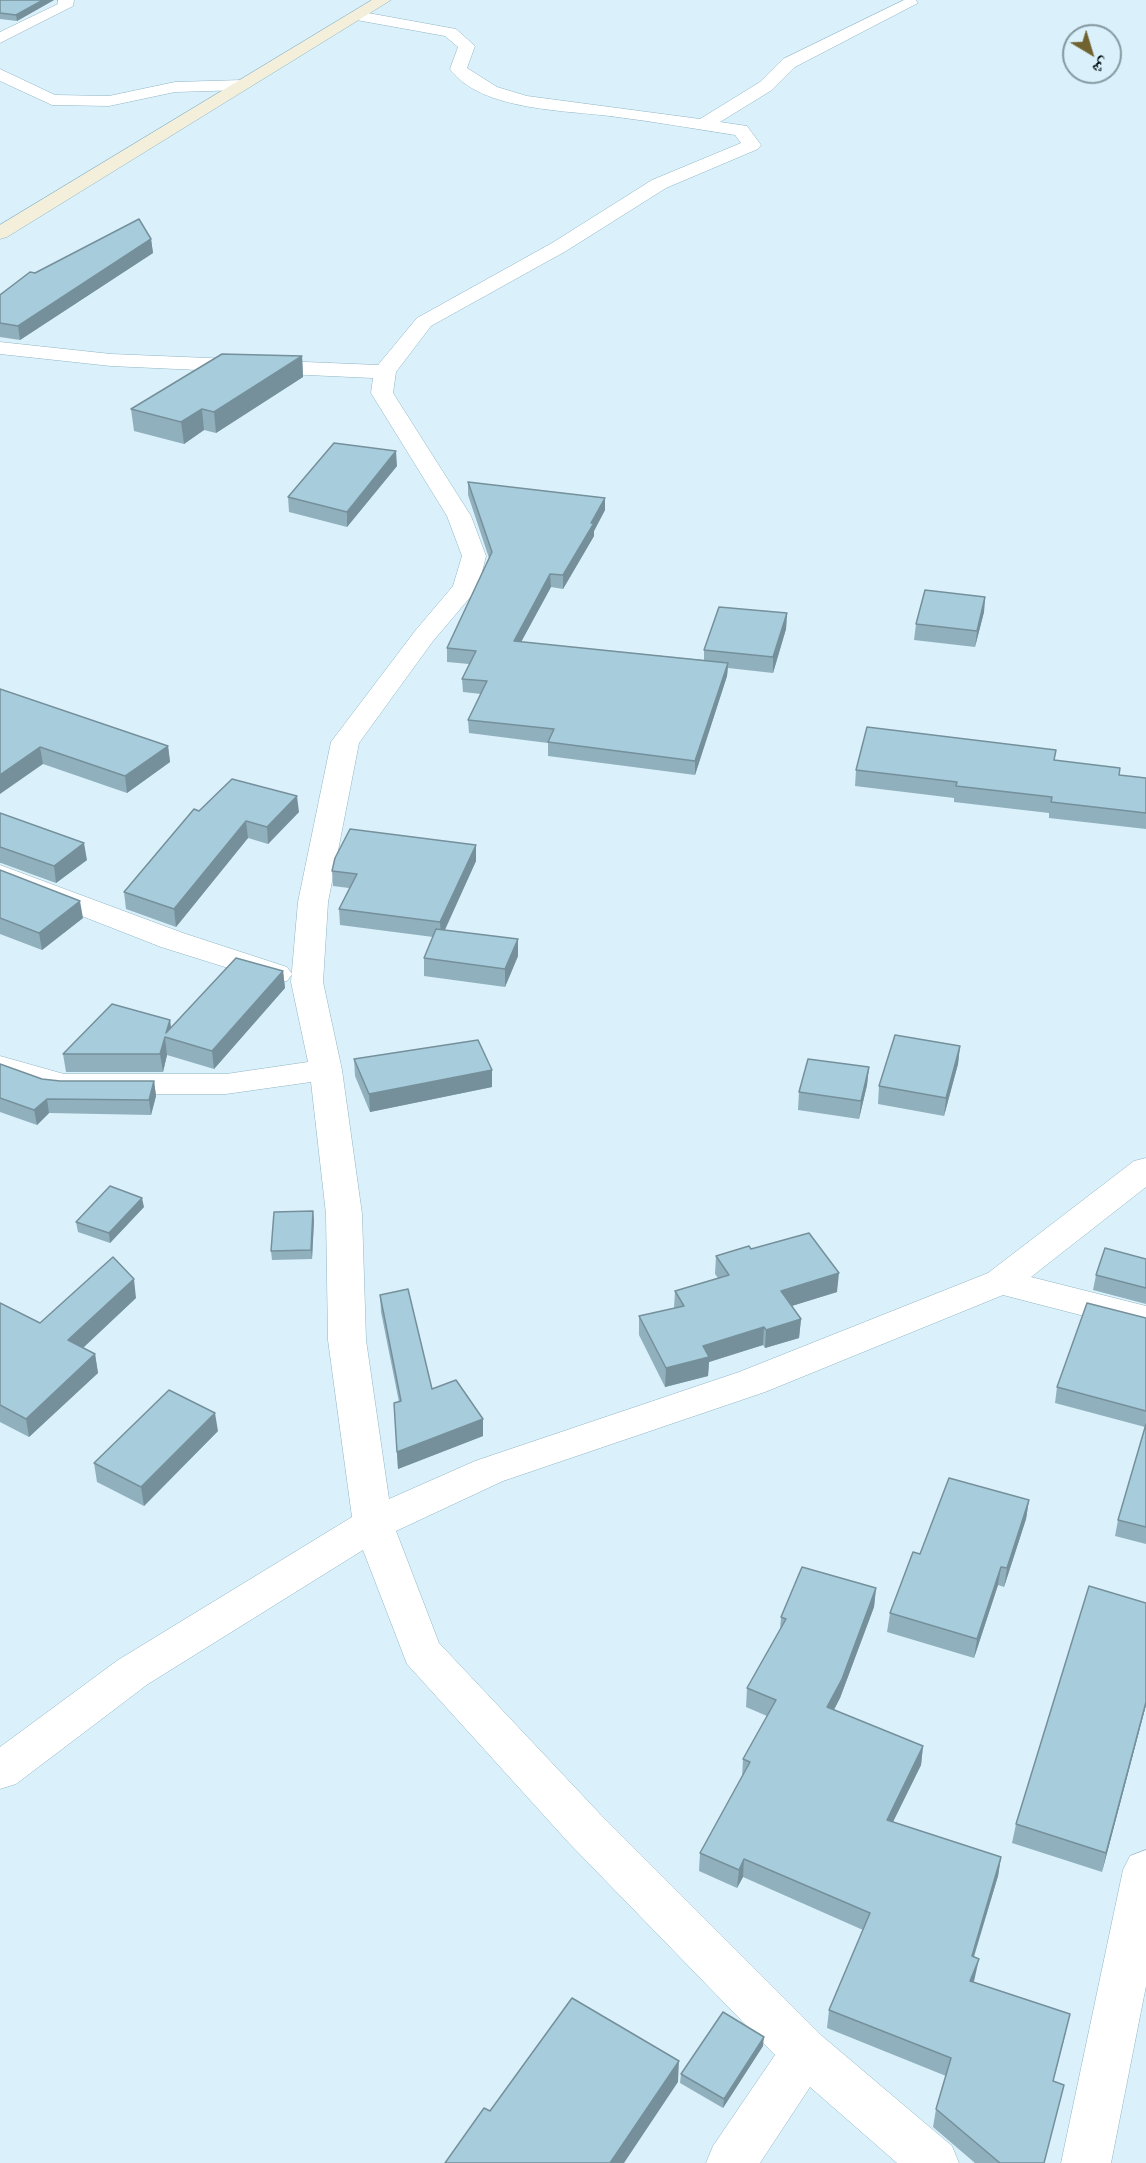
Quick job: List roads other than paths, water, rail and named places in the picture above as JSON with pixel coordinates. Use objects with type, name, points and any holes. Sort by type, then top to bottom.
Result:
[{"type":"main road","points":[[0,233],[370,8]]},
{"type":"street","points":[[0,38],[65,6],[66,0]]},
{"type":"street","points":[[703,125],[766,86],[789,63],[910,3]]},
{"type":"street","points":[[370,8],[450,32],[467,45],[458,69],[472,82],[495,92],[544,106],[604,110],[741,130],[752,145],[659,184],[560,246],[424,321],[385,372],[382,393],[417,445],[459,516],[474,556],[465,588],[424,636],[345,742],[313,902],[307,982],[326,1070],[344,1214],[347,1340],[373,1524],[422,1652],[584,1828],[805,2052],[934,2163]]},
{"type":"street","points":[[0,74],[52,100],[109,101],[175,87],[243,85]]},
{"type":"street","points":[[0,348],[111,360],[385,372]]},
{"type":"street","points":[[0,874],[172,940],[246,966],[307,982]]},
{"type":"street","points":[[0,1066],[63,1084],[226,1084],[326,1070]]},
{"type":"street","points":[[0,1771],[133,1672],[373,1524],[489,1471],[752,1382],[1001,1282],[1146,1169]]},
{"type":"street","points":[[1001,1282],[1146,1319]]},
{"type":"street","points":[[1086,2163],[1146,1870]]},
{"type":"street","points":[[731,2163],[805,2052]]}]
